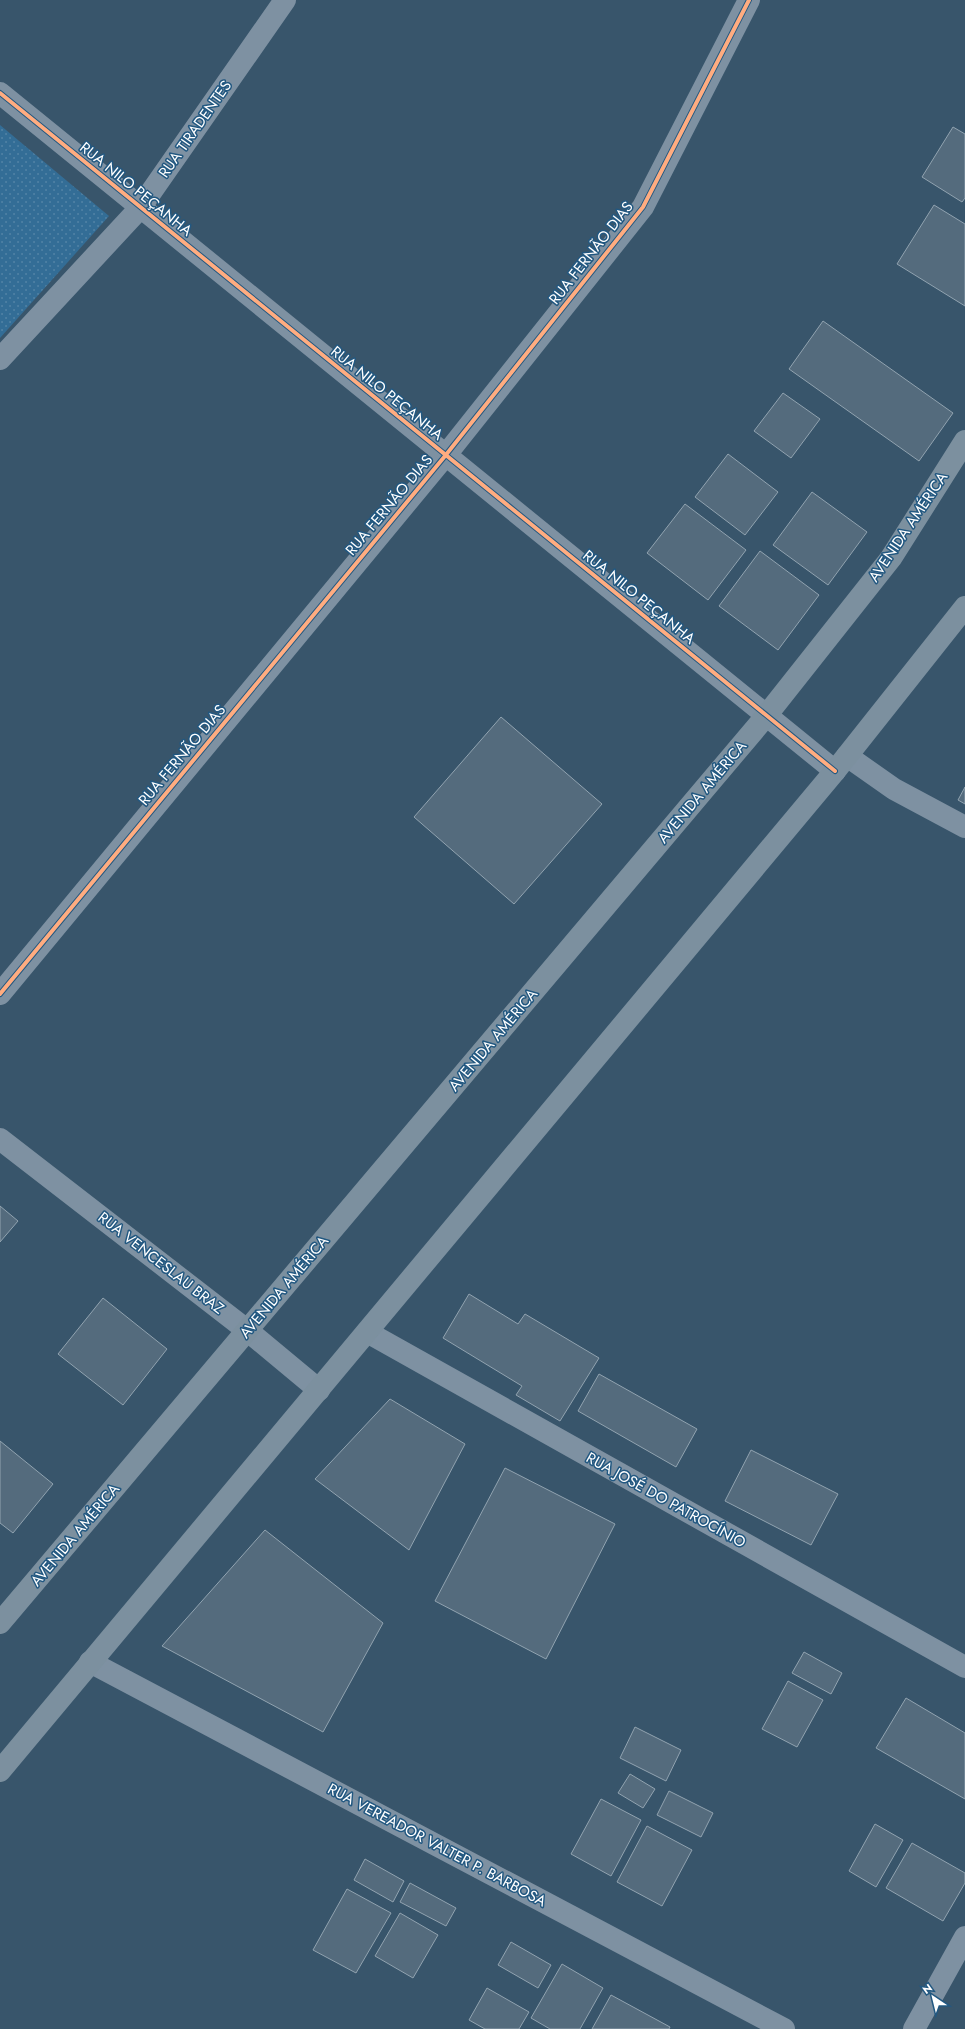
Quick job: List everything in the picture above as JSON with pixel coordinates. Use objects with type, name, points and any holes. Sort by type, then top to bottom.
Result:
[{"type":"main road","name":"AVENIDA AMÉRICA","points":[[0,1623],[766,716],[891,558],[965,441]]},
{"type":"main road","points":[[0,1771],[841,764],[965,607]]},
{"type":"street","name":"RUA TIRADENTES","points":[[0,359],[140,208],[285,0]]},
{"type":"street","name":"RUA FERNÃO DIAS","points":[[0,994],[445,456],[643,207],[749,0]]},
{"type":"street","name":"RUA NILO PEÇANHA","points":[[0,93],[766,716],[841,764],[894,789],[965,827]]},
{"type":"street","name":"RUA VENCESLAU BRAZ","points":[[0,1139],[248,1331],[319,1390]]},
{"type":"street","name":"RUA JOSÉ DO PATROCÍNIO","points":[[367,1332],[965,1667]]},
{"type":"street","name":"RUA VEREADOR VALTER P. BARBOSA","points":[[90,1662],[784,2029]]},
{"type":"street","points":[[914,2029],[965,1937]]},
{"type":"shaded area","points":[[0,125],[109,216],[0,338]]},
{"type":"building","points":[[953,127],[965,134],[965,198],[962,202],[922,177]]},
{"type":"building","points":[[934,205],[965,224],[965,306],[897,264]]},
{"type":"building","points":[[823,321],[953,413],[919,461],[789,369]]},
{"type":"building","points":[[783,393],[820,419],[791,458],[754,431]]},
{"type":"building","points":[[728,454],[778,492],[745,535],[695,497]]},
{"type":"building","points":[[812,492],[867,532],[828,585],[773,545]]},
{"type":"building","points":[[685,504],[746,550],[708,600],[647,553]]},
{"type":"building","points":[[760,551],[819,595],[778,650],[719,606]]},
{"type":"building","points":[[501,717],[602,804],[514,904],[414,817]]},
{"type":"building","points":[[965,787],[965,804],[958,800]]},
{"type":"building","points":[[0,1206],[18,1221],[0,1242]]},
{"type":"building","points":[[469,1294],[518,1324],[525,1314],[599,1358],[560,1421],[516,1395],[522,1386],[443,1338]]},
{"type":"building","points":[[103,1298],[167,1349],[123,1405],[58,1354]]},
{"type":"building","points":[[599,1374],[697,1429],[676,1467],[578,1411]]},
{"type":"building","points":[[390,1399],[465,1444],[409,1550],[315,1479]]},
{"type":"building","points":[[0,1441],[53,1484],[13,1533],[0,1523]]},
{"type":"building","points":[[751,1450],[838,1494],[811,1545],[725,1501]]},
{"type":"building","points":[[505,1468],[615,1524],[546,1659],[435,1601]]},
{"type":"building","points":[[265,1530],[383,1623],[323,1732],[162,1646]]},
{"type":"building","points":[[804,1652],[842,1673],[831,1694],[792,1673]]},
{"type":"building","points":[[788,1681],[823,1700],[797,1747],[762,1729]]},
{"type":"building","points":[[906,1698],[965,1733],[965,1799],[876,1748]]},
{"type":"building","points":[[635,1727],[681,1750],[666,1781],[620,1758]]},
{"type":"building","points":[[630,1774],[655,1789],[643,1808],[618,1793]]},
{"type":"building","points":[[669,1791],[713,1813],[701,1837],[657,1815]]},
{"type":"building","points":[[601,1799],[641,1820],[611,1876],[571,1854]]},
{"type":"building","points":[[875,1824],[903,1840],[876,1887],[849,1871]]},
{"type":"building","points":[[647,1826],[692,1850],[662,1906],[617,1882]]},
{"type":"building","points":[[912,1843],[965,1873],[965,1883],[943,1921],[886,1888]]},
{"type":"building","points":[[365,1859],[404,1881],[393,1902],[354,1880]]},
{"type":"building","points":[[410,1883],[456,1908],[446,1926],[400,1902]]},
{"type":"building","points":[[347,1889],[391,1913],[356,1973],[313,1950]]},
{"type":"building","points":[[400,1913],[438,1935],[413,1978],[375,1956]]},
{"type":"building","points":[[511,1942],[551,1965],[538,1988],[498,1965]]},
{"type":"building","points":[[562,1964],[603,1988],[580,2029],[550,2029],[531,2018]]},
{"type":"building","points":[[487,1988],[529,2012],[519,2029],[485,2029],[469,2020]]},
{"type":"building","points":[[611,1995],[670,2027],[669,2029],[592,2029]]},
{"type":"cycle path","points":[[0,994],[445,456],[643,207],[749,0]]},
{"type":"cycle path","points":[[0,93],[835,771]]}]
